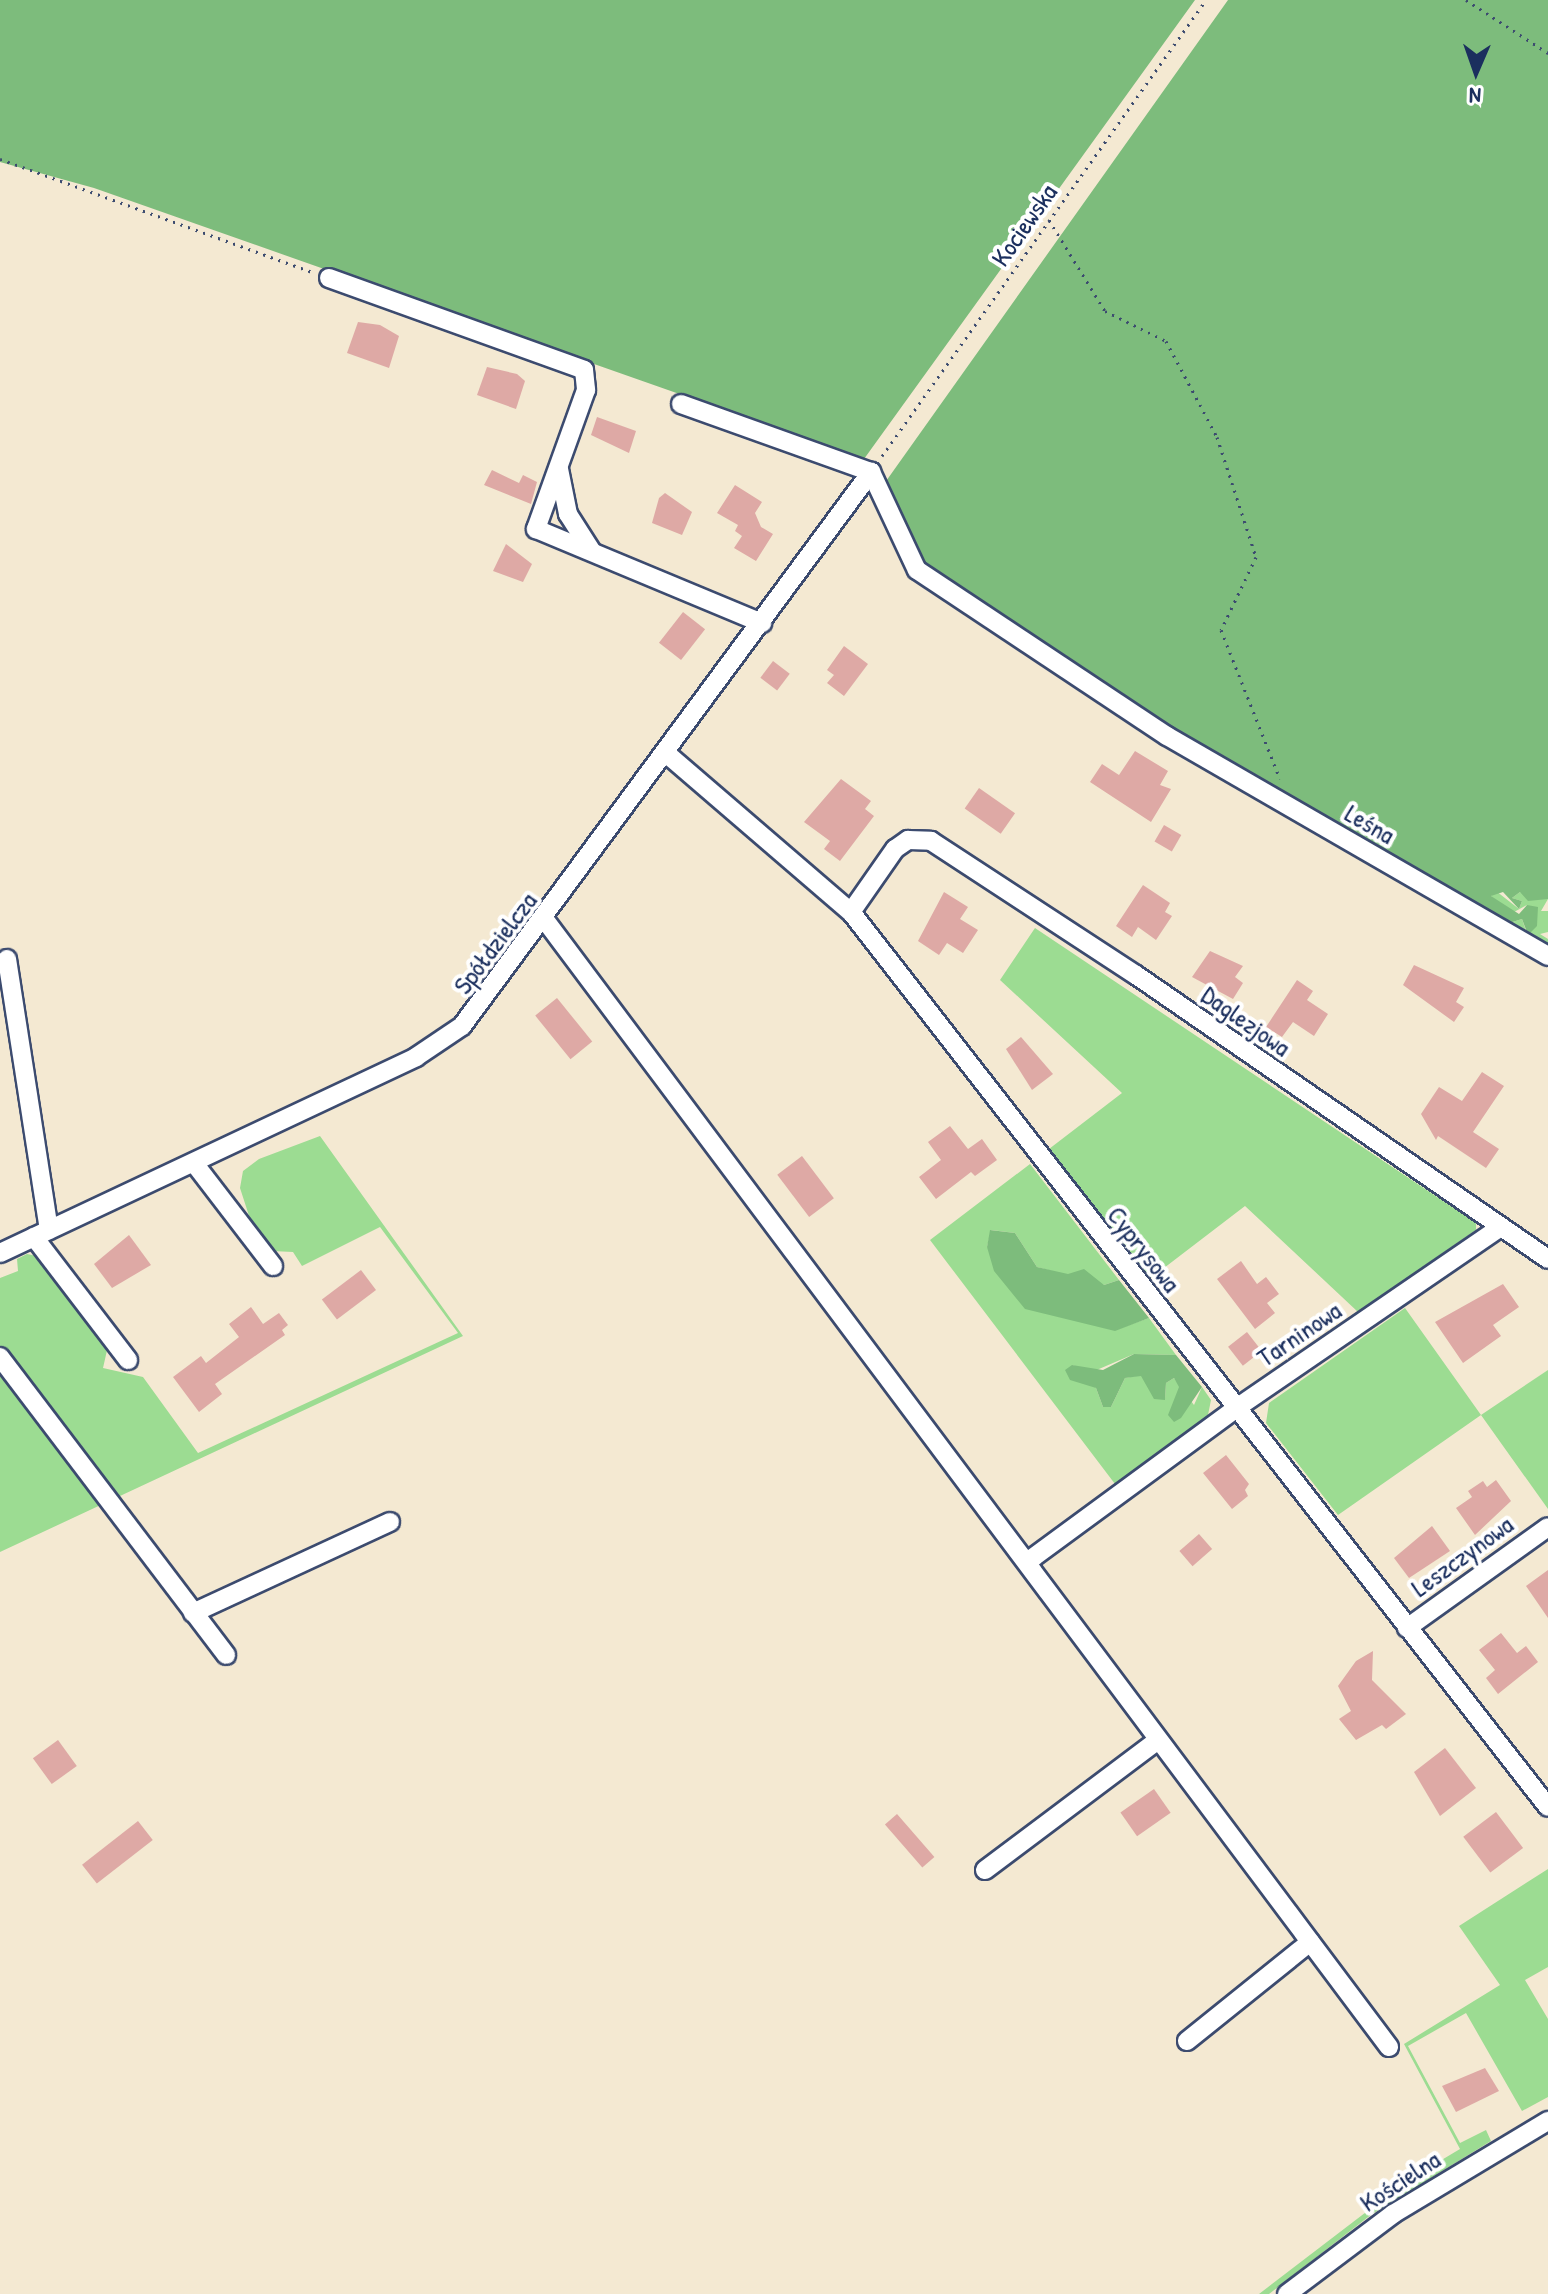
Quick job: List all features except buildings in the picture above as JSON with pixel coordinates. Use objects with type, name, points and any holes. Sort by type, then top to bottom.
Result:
[{"type":"street","points":[[329,278],[584,370],[588,381],[536,529],[762,623]]},
{"type":"street","points":[[681,404],[871,472]]},
{"type":"street","points":[[559,464],[568,514],[591,550]]},
{"type":"street","name":"Spółdzielcza","points":[[0,1253],[194,1163],[451,1035],[476,1013],[871,472]]},
{"type":"street","name":"Leśna","points":[[871,472],[917,570],[1167,736],[1548,956]]},
{"type":"street","name":"Cyprysowa","points":[[667,754],[851,912],[1235,1409],[1548,1807]]},
{"type":"street","name":"Daglezjowa","points":[[851,912],[883,862],[908,840],[931,841],[1136,975],[1498,1229],[1548,1259]]},
{"type":"street","points":[[545,920],[1389,2047]]},
{"type":"street","points":[[7,959],[42,1234],[128,1360]]},
{"type":"street","points":[[194,1163],[273,1266]]},
{"type":"street","name":"Tarninowa","points":[[1027,1562],[1235,1409],[1498,1229]]},
{"type":"street","points":[[0,1357],[226,1655]]},
{"type":"street","points":[[193,1613],[390,1522]]},
{"type":"street","name":"Leszczynowa","points":[[1407,1628],[1548,1527]]},
{"type":"street","points":[[985,1870],[1158,1740]]},
{"type":"street","points":[[1187,2041],[1310,1942]]},
{"type":"street","name":"Kościelna","points":[[1287,2294],[1393,2214],[1548,2121]]},
{"type":"path","name":"Kociewska","points":[[871,472],[1206,0]]},
{"type":"path","points":[[1466,0],[1548,53]]},
{"type":"path","points":[[0,159],[329,278]]},
{"type":"path","points":[[1049,220],[1105,311],[1166,341],[1217,437],[1256,557],[1221,630],[1291,808]]},
{"type":"green space","points":[[0,0],[1195,0],[864,459],[94,188],[0,162]]},
{"type":"green space","points":[[1228,0],[1548,0],[1548,899],[1528,901],[1520,892],[1512,898],[1522,901],[1519,909],[1503,892],[1491,896],[1519,914],[1527,905],[1538,907],[1537,926],[1528,935],[1522,919],[1506,924],[1397,866],[918,570],[879,491]]},
{"type":"green space","points":[[1496,891],[1519,909],[1522,901],[1512,898],[1520,892],[1548,899],[1541,911],[1548,911],[1548,932],[1540,934],[1548,939],[1548,950],[1506,924],[1522,919],[1527,934],[1527,905],[1514,912],[1496,903],[1491,896]]},
{"type":"green space","points":[[1035,928],[1476,1223],[1476,1230],[1358,1312],[1245,1206],[1147,1281],[1049,1149],[1122,1093],[1000,980]]},
{"type":"green space","points":[[320,1136],[463,1336],[0,1552],[0,1278],[18,1271],[17,1259],[27,1254],[42,1257],[108,1346],[103,1368],[143,1377],[198,1453],[458,1333],[380,1227],[302,1266],[293,1252],[272,1251],[252,1225],[240,1188],[243,1171],[259,1159]]},
{"type":"green space","points":[[1030,1164],[1119,1280],[1104,1285],[1037,1267],[1015,1233],[991,1230],[987,1247],[1115,1330],[1149,1318],[1176,1355],[1134,1354],[1092,1372],[1072,1365],[1096,1388],[1103,1407],[1111,1407],[1125,1378],[1141,1375],[1165,1399],[1166,1383],[1174,1378],[1194,1405],[1202,1387],[1211,1400],[1207,1420],[1115,1484],[930,1240]]},
{"type":"green space","points":[[990,1230],[1015,1233],[1037,1267],[1068,1274],[1084,1269],[1104,1285],[1119,1280],[1149,1318],[1115,1331],[1025,1309],[994,1271],[987,1247]]},
{"type":"green space","points":[[1405,1308],[1481,1415],[1338,1515],[1266,1423],[1269,1403]]},
{"type":"green space","points":[[1134,1354],[1176,1355],[1202,1387],[1181,1418],[1174,1422],[1168,1415],[1179,1387],[1174,1378],[1166,1383],[1165,1400],[1154,1399],[1141,1376],[1125,1378],[1111,1407],[1103,1407],[1096,1388],[1070,1380],[1065,1370],[1072,1365],[1103,1370]]},
{"type":"green space","points":[[1548,1370],[1548,1509],[1481,1415]]},
{"type":"green space","points":[[1548,1869],[1548,1967],[1525,1980],[1548,2019],[1548,2097],[1522,2111],[1466,2013],[1408,2046],[1460,2143],[1486,2130],[1491,2141],[1372,2214],[1269,2294],[1259,2294],[1408,2180],[1460,2149],[1404,2044],[1500,1985],[1459,1926]]}]
